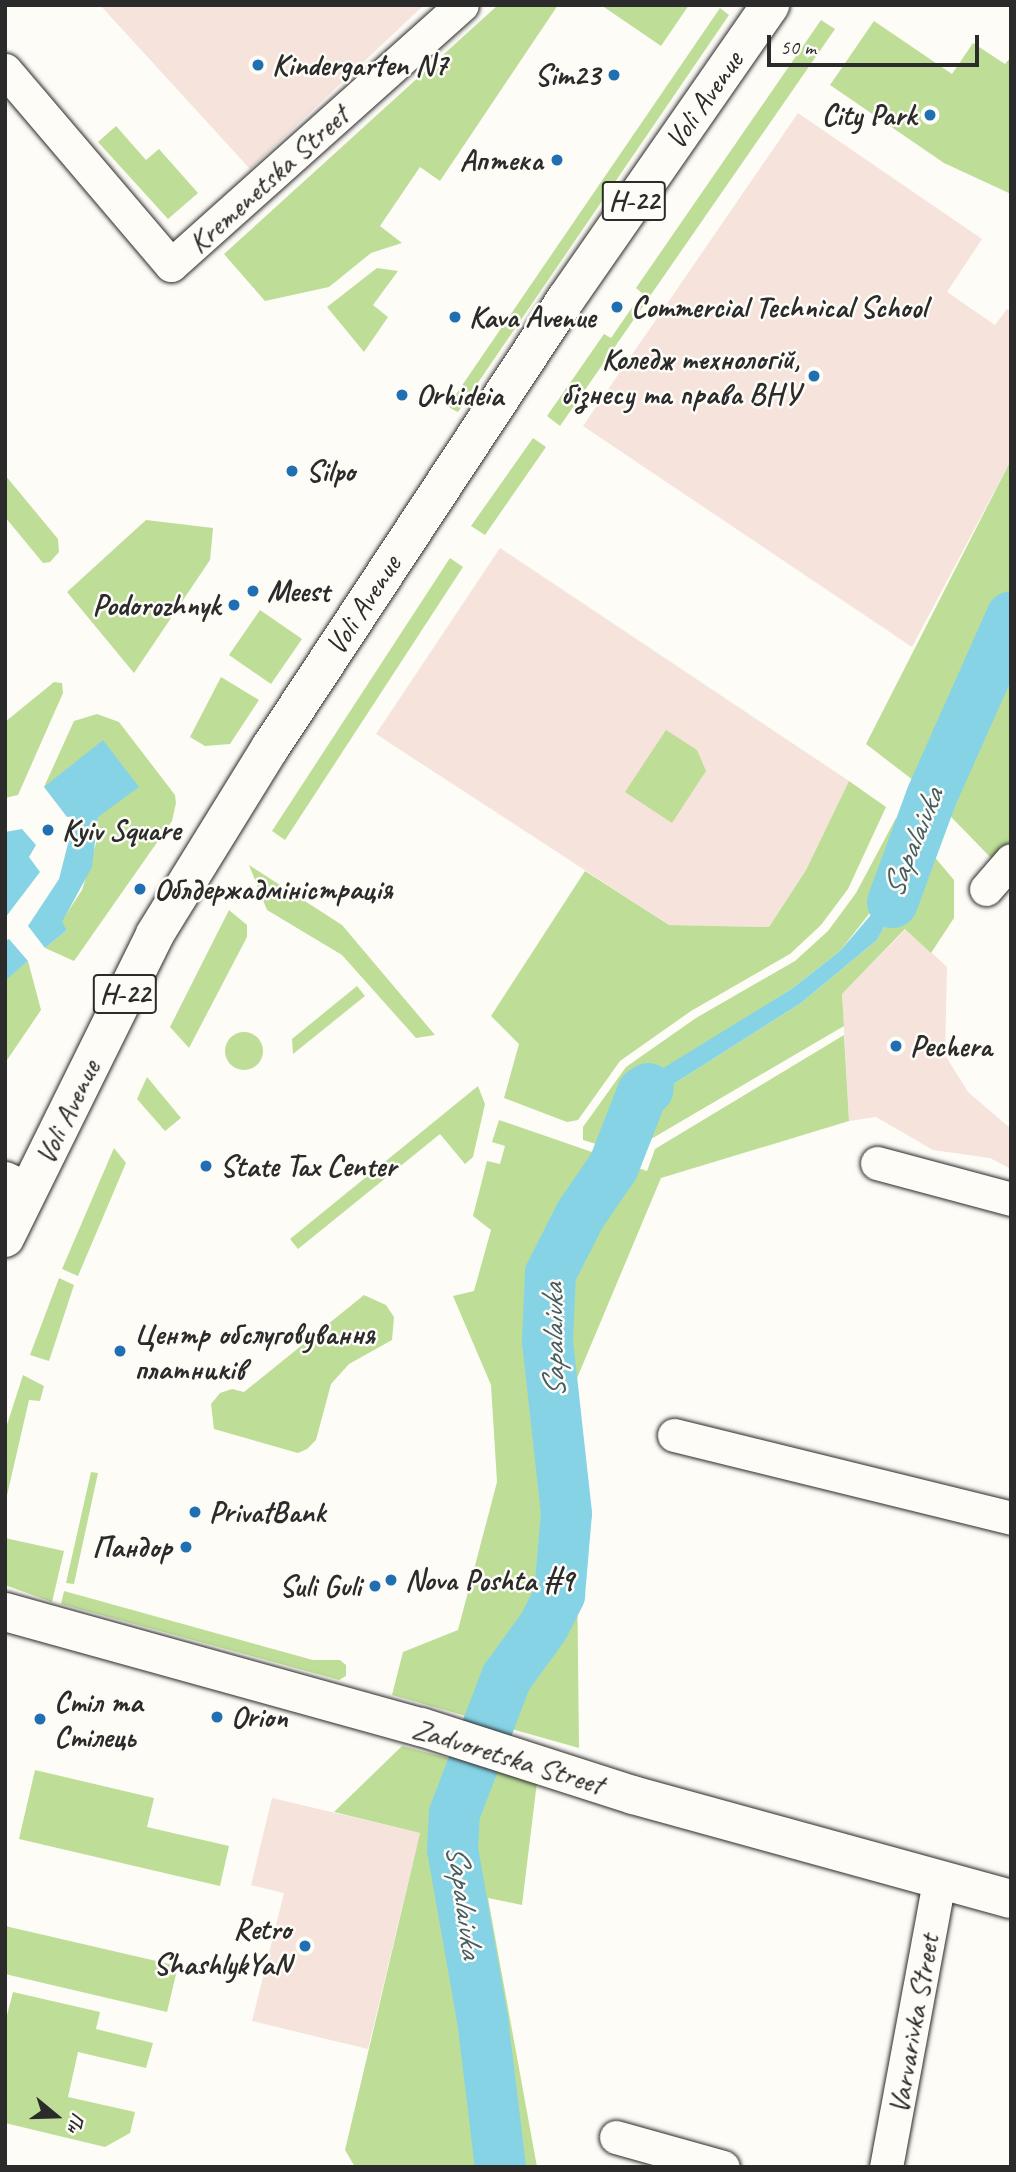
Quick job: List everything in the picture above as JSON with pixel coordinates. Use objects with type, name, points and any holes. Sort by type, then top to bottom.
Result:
[{"type":"main road","name":"Voli Avenue","points":[[10,1209],[155,934],[270,748],[551,321],[770,5]]},
{"type":"main road","name":"Zadvoretska Street","points":[[5,1612],[421,1727],[634,1795],[1011,1899]]},
{"type":"street","name":"Kremenetska Street","points":[[5,69],[171,265],[462,5]]},
{"type":"street","points":[[986,889],[1011,860]]},
{"type":"street","points":[[877,1164],[1011,1199]]},
{"type":"street","points":[[674,1435],[1011,1518]]},
{"type":"street","name":"Varvarivka Street","points":[[886,2167],[939,1881]]},
{"type":"street","points":[[616,2137],[723,2167]]},
{"type":"shaded area","name":"Kindergarten N7","points":[[100,5],[424,5],[250,169]]},
{"type":"shaded area","name":"Коледж технологій, бізнесу та права ВНУ","points":[[798,113],[982,239],[947,292],[995,325],[1007,309],[1011,312],[1011,460],[912,647],[583,426]]},
{"type":"shaded area","points":[[500,548],[849,781],[806,870],[769,927],[669,925],[376,734]]},
{"type":"shaded area","points":[[906,929],[947,967],[945,1055],[968,1092],[1011,1129],[1011,1169],[990,1158],[933,1150],[876,1117],[849,1121],[842,994]]},
{"type":"shaded area","points":[[272,1798],[420,1833],[368,2049],[252,2021],[284,1893],[251,1885]]},
{"type":"green space","points":[[498,5],[558,5],[440,181],[420,167],[380,226],[402,243],[371,253],[329,287],[265,301],[224,254]]},
{"type":"green space","points":[[601,5],[689,5],[661,46]]},
{"type":"green space","points":[[720,8],[729,15],[458,412],[452,409],[448,406]]},
{"type":"green space","points":[[821,20],[835,29],[560,426],[547,416],[604,334],[611,338],[642,293],[636,288]]},
{"type":"green space","points":[[874,21],[952,74],[973,43],[1005,64],[1011,57],[1011,194],[944,163],[830,85]]},
{"type":"green space","points":[[116,126],[146,160],[159,149],[198,193],[168,219],[98,142]]},
{"type":"green space","points":[[377,268],[398,271],[373,305],[388,317],[364,352],[327,307]]},
{"type":"green space","points":[[533,438],[546,447],[485,535],[471,526]]},
{"type":"green space","points":[[1011,460],[1011,842],[995,862],[922,787],[866,744]]},
{"type":"green space","points":[[5,475],[58,539],[59,552],[50,562],[43,563],[5,517]]},
{"type":"green space","points":[[146,520],[213,528],[210,560],[134,673],[67,592]]},
{"type":"green space","points":[[450,558],[463,567],[285,840],[272,831]]},
{"type":"green space","points":[[260,610],[302,639],[271,684],[229,655]]},
{"type":"green space","points":[[221,677],[259,700],[230,744],[205,746],[190,737]]},
{"type":"green space","points":[[54,682],[62,683],[63,693],[18,795],[5,798],[5,722]]},
{"type":"green space","points":[[97,714],[119,722],[175,795],[176,803],[172,821],[74,961],[45,948],[67,930],[61,922],[82,890],[97,840],[98,817],[44,787],[74,721]]},
{"type":"green space","points":[[666,730],[697,750],[706,771],[672,823],[625,792]]},
{"type":"green space","points":[[849,781],[886,807],[848,889],[821,925],[790,954],[691,1011],[620,1061],[578,1120],[567,1122],[504,1098],[519,1044],[491,1016],[585,871],[669,925],[769,927],[806,870]]},
{"type":"green space","points":[[896,818],[910,831],[894,882],[840,951],[790,990],[627,1095],[612,1149],[583,1140],[583,1127],[626,1067],[696,1018],[795,961],[828,931],[856,893]]},
{"type":"green space","points":[[927,848],[954,880],[954,918],[931,953],[905,929],[842,994],[844,1026],[646,1142],[638,1157],[628,1154],[642,1117],[661,1092],[801,1003],[877,940]]},
{"type":"green space","points":[[249,865],[342,925],[435,1035],[416,1038],[342,955],[267,910]]},
{"type":"green space","points":[[229,910],[247,925],[247,937],[189,1048],[170,1027]]},
{"type":"green space","points":[[28,961],[41,1010],[5,1063],[5,980]]},
{"type":"green space","points":[[357,986],[365,996],[293,1054],[292,1039]]},
{"type":"green space","points":[[244,1032],[257,1038],[263,1051],[257,1064],[244,1070],[231,1064],[225,1051],[231,1038]]},
{"type":"green space","points":[[844,1035],[849,1121],[661,1178],[575,1383],[579,1748],[392,1695],[403,1652],[458,1630],[497,1482],[491,1385],[453,1296],[474,1291],[491,1230],[473,1216],[487,1161],[500,1164],[505,1146],[492,1142],[499,1120],[647,1171],[655,1149]]},
{"type":"green space","points":[[147,1077],[181,1118],[165,1131],[137,1099]]},
{"type":"green space","points":[[478,1086],[485,1104],[473,1157],[465,1164],[440,1134],[298,1249],[290,1239]]},
{"type":"green space","points":[[114,1148],[126,1163],[78,1276],[62,1269]]},
{"type":"green space","points":[[59,1278],[74,1285],[49,1361],[30,1355]]},
{"type":"green space","points":[[364,1295],[386,1305],[394,1317],[392,1340],[349,1364],[331,1384],[316,1440],[307,1449],[298,1453],[214,1429],[211,1404],[220,1393],[232,1389],[244,1392]]},
{"type":"green space","points":[[23,1375],[44,1386],[40,1401],[29,1400],[5,1504],[5,1431]]},
{"type":"green space","points":[[91,1472],[98,1473],[74,1584],[66,1583]]},
{"type":"green space","points":[[5,1538],[64,1551],[52,1602],[5,1585]]},
{"type":"green space","points":[[64,1591],[313,1660],[340,1660],[346,1665],[346,1676],[339,1680],[61,1604]]},
{"type":"green space","points":[[402,1746],[537,1782],[522,1905],[488,1898],[537,2167],[355,2167],[345,2150],[420,1833],[334,1812]]},
{"type":"green space","points":[[35,1770],[154,1798],[147,1827],[229,1846],[220,1886],[19,1839]]},
{"type":"green space","points":[[5,1926],[178,1966],[167,2012],[5,1974]]},
{"type":"green space","points":[[13,1992],[100,2012],[96,2029],[153,2043],[146,2068],[78,2052],[68,2097],[135,2112],[130,2133],[105,2147],[5,2123],[5,2023]]},
{"type":"water","points":[[1011,597],[1011,638],[939,805],[922,787]]},
{"type":"water","points":[[103,740],[139,787],[98,817],[92,867],[62,922],[67,930],[45,948],[28,926],[59,879],[75,816],[67,817],[44,787]]},
{"type":"water","points":[[22,829],[36,845],[29,857],[40,872],[5,918],[5,832]]},
{"type":"water","points":[[910,831],[927,848],[877,940],[801,1003],[661,1092],[642,1117],[628,1154],[612,1149],[627,1095],[639,1083],[790,990],[840,951],[882,902]]},
{"type":"water","points":[[9,939],[28,961],[6,980],[5,941]]},
{"type":"waterway","name":"Sapalaivka","points":[[892,902],[931,796],[1011,616]]},
{"type":"waterway","name":"Sapalaivka","points":[[500,2167],[482,2019],[452,1849],[454,1813],[506,1677],[543,1626],[559,1594],[566,1513],[547,1341],[550,1273],[580,1214],[613,1166],[642,1092],[648,1088]]},
{"type":"place","name":"Kindergarten N7","points":[[258,65]]},
{"type":"place","name":"Sim23","points":[[614,75]]},
{"type":"place","name":"City Park","points":[[930,115]]},
{"type":"place","name":"Аптека","points":[[557,160]]},
{"type":"place","name":"Commercial Technical School","points":[[617,307]]},
{"type":"place","name":"Kava Avenue","points":[[455,317]]},
{"type":"place","name":"Коледж технологій, бізнесу та права ВНУ","points":[[814,376]]},
{"type":"place","name":"Orhideia","points":[[402,395]]},
{"type":"place","name":"Silpo","points":[[292,471]]},
{"type":"place","name":"Meest","points":[[253,591]]},
{"type":"place","name":"Podorozhnyk","points":[[234,605]]},
{"type":"place","name":"Kyiv Square","points":[[48,830]]},
{"type":"place","name":"Облдержадміністрація","points":[[140,889]]},
{"type":"place","name":"Pechera","points":[[896,1046]]},
{"type":"place","name":"State Tax Center","points":[[206,1166]]},
{"type":"place","name":"Центр обслуговування платників","points":[[120,1351]]},
{"type":"place","name":"PrivatBank","points":[[195,1512]]},
{"type":"place","name":"Пандор","points":[[186,1547]]},
{"type":"place","name":"Nova Poshta #9","points":[[391,1580]]},
{"type":"place","name":"Suli Guli","points":[[375,1586]]},
{"type":"place","name":"Orion","points":[[217,1717]]},
{"type":"place","name":"Стіл та Стілець","points":[[40,1719]]},
{"type":"place","name":"Retro ShashlykYaN","points":[[305,1946]]}]
